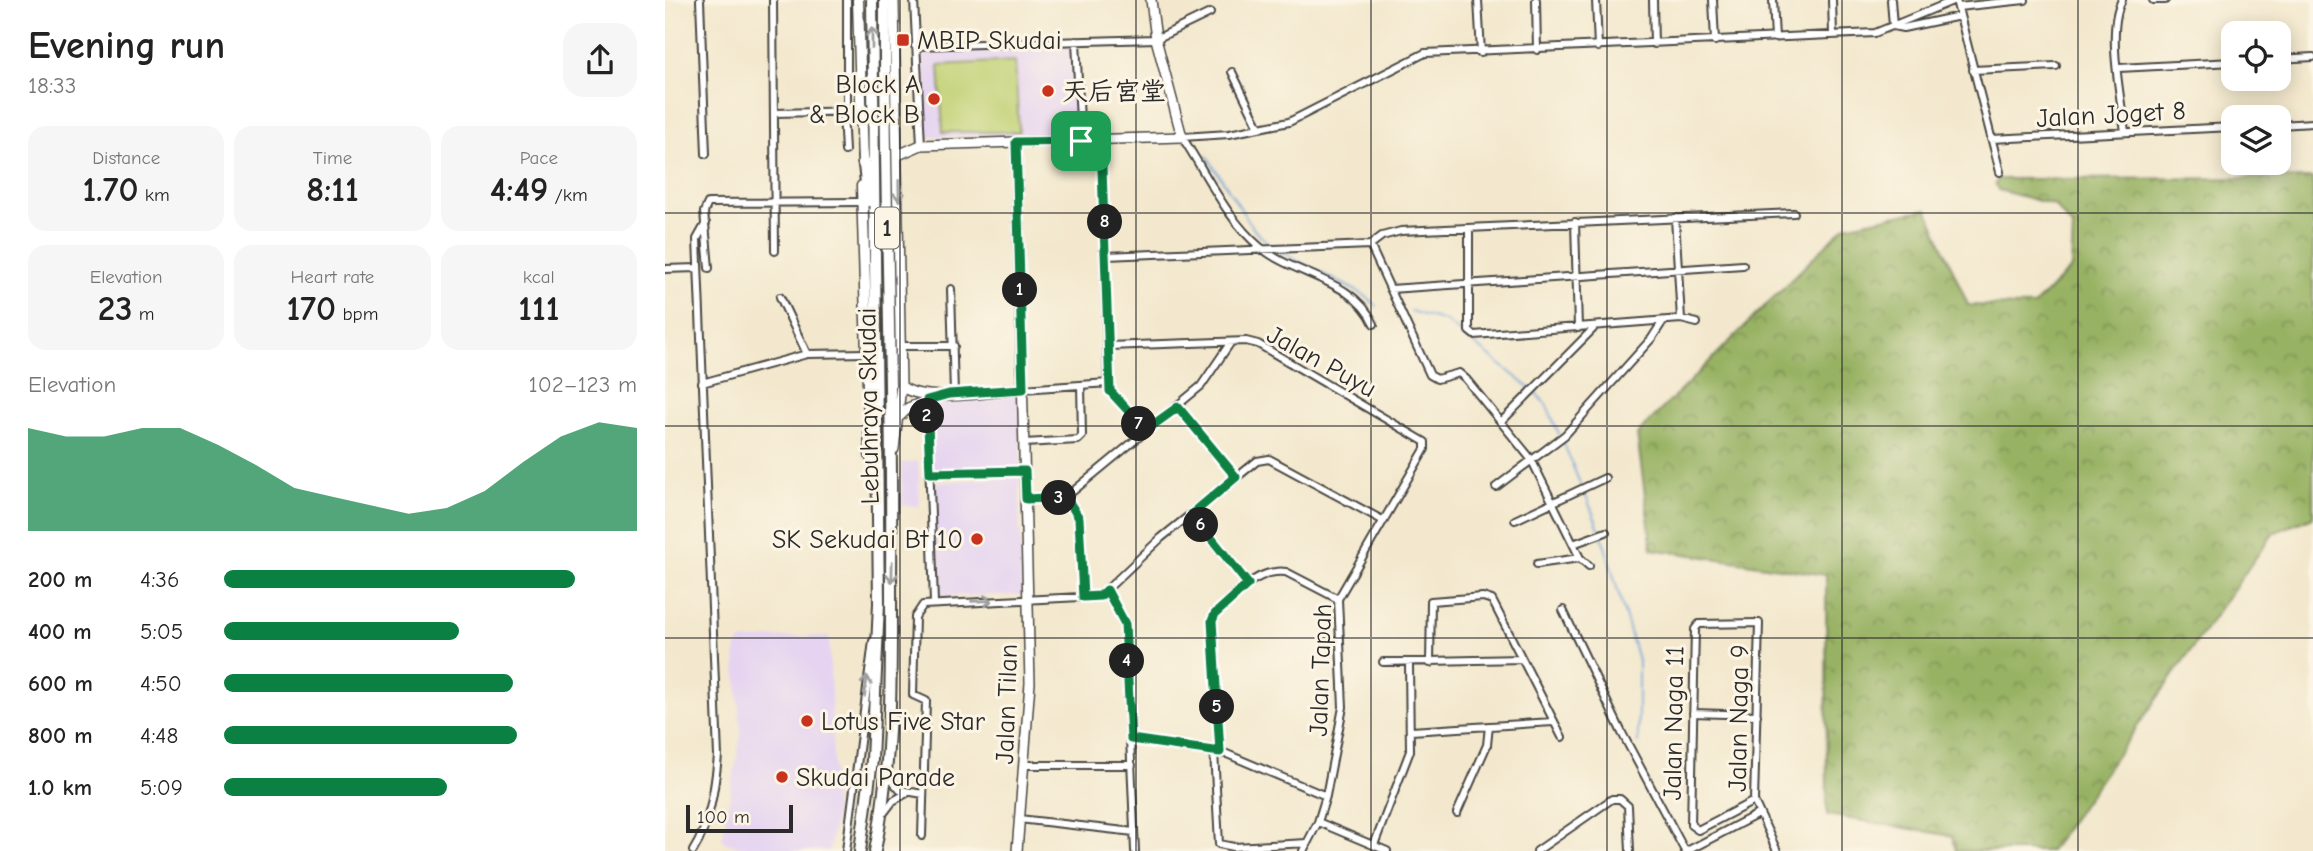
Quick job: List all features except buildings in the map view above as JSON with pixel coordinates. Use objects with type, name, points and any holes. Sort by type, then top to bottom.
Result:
[{"type":"highway","name":"Lebuhraya Skudai","points":[[860,851],[872,760],[879,603],[872,0]]},
{"type":"highway","name":"Lebuhraya Skudai","points":[[875,851],[883,814],[892,702],[893,455],[885,0]]},
{"type":"highway","points":[[863,156],[875,277]]},
{"type":"main road","points":[[858,0],[870,454],[878,484]]},
{"type":"street","points":[[700,0],[706,154]]},
{"type":"street","points":[[773,0],[777,203],[775,251]]},
{"type":"street","points":[[845,151],[847,0]]},
{"type":"street","points":[[893,455],[900,417],[901,386],[899,136],[894,0]]},
{"type":"street","points":[[914,0],[921,145]]},
{"type":"street","points":[[1151,0],[1156,39],[1182,138],[1237,221],[1263,249],[1356,298],[1368,311],[1374,324]]},
{"type":"street","points":[[1478,0],[1481,53]]},
{"type":"street","points":[[1536,0],[1537,50]]},
{"type":"street","points":[[1596,0],[1598,47]]},
{"type":"street","points":[[1653,0],[1654,44]]},
{"type":"street","points":[[1713,0],[1715,41]]},
{"type":"street","points":[[1773,0],[1775,38]]},
{"type":"street","points":[[1832,0],[1833,35]]},
{"type":"street","points":[[1891,0],[1893,26]]},
{"type":"street","points":[[898,155],[921,145],[1101,141],[1229,134],[1289,122],[1425,53],[1481,53],[1875,33],[1902,20],[1956,2],[2025,0]]},
{"type":"street","points":[[2122,0],[2116,10],[2125,132]]},
{"type":"street","points":[[2153,0],[2165,0]]},
{"type":"street","points":[[1956,2],[2000,172]]},
{"type":"street","points":[[915,46],[1156,39],[1210,13]]},
{"type":"street","points":[[1893,26],[1903,28],[1960,16]]},
{"type":"street","points":[[1076,41],[1081,141]]},
{"type":"street","points":[[2291,58],[2313,57]]},
{"type":"street","points":[[2119,68],[2221,62]]},
{"type":"street","points":[[1973,70],[2056,66]]},
{"type":"street","points":[[1232,72],[1259,127]]},
{"type":"street","points":[[775,113],[861,111]]},
{"type":"street","points":[[2291,124],[2313,123]]},
{"type":"street","name":"Jalan Joget 8","points":[[1991,139],[2221,128]]},
{"type":"street","points":[[899,136],[921,145]]},
{"type":"street","points":[[1101,141],[1108,383],[1110,391],[1146,430]]},
{"type":"street","name":"Jalan Tilan","points":[[1016,142],[1030,599],[1026,765],[1017,851]]},
{"type":"street","points":[[709,268],[705,208],[708,203],[862,202]]},
{"type":"street","points":[[1106,256],[1370,245],[1392,232],[1794,213]]},
{"type":"street","points":[[1675,218],[1681,319]]},
{"type":"street","points":[[1575,222],[1578,328]]},
{"type":"street","points":[[694,850],[716,782],[718,756],[697,268],[697,239],[706,223]]},
{"type":"street","points":[[1469,228],[1469,331],[1474,335],[1593,328],[1681,319],[1697,323]]},
{"type":"street","points":[[1370,245],[1430,375],[1437,379],[1459,373],[1467,379],[1531,459],[1580,558],[1589,566]]},
{"type":"street","points":[[1390,289],[1743,265]]},
{"type":"street","points":[[665,269],[697,268]]},
{"type":"street","points":[[951,289],[954,394]]},
{"type":"street","points":[[780,297],[807,354]]},
{"type":"street","points":[[1496,487],[1561,438],[1652,338],[1663,321]]},
{"type":"street","points":[[1501,422],[1593,328]]},
{"type":"street","points":[[1026,499],[1066,497],[1146,430],[1178,407],[1214,370],[1231,342]]},
{"type":"street","name":"Jalan Puyu","points":[[1108,346],[1231,342],[1258,344],[1425,442]]},
{"type":"street","points":[[901,346],[954,346]]},
{"type":"street","points":[[702,383],[807,354],[867,353]]},
{"type":"street","points":[[900,417],[908,408],[937,396],[1108,383]]},
{"type":"street","points":[[1024,443],[1079,440],[1082,436],[1081,385]]},
{"type":"street","points":[[901,386],[910,392],[937,396]]},
{"type":"street","points":[[927,400],[934,603]]},
{"type":"street","points":[[1178,407],[1236,477]]},
{"type":"street","name":"Jalan Tapah","points":[[1303,851],[1318,822],[1326,796],[1343,707],[1338,599],[1425,449],[1425,442]]},
{"type":"street","points":[[922,836],[926,701],[913,695],[915,617],[923,605],[1100,596],[1192,514],[1257,461],[1269,459],[1384,521]]},
{"type":"street","points":[[930,473],[1025,471]]},
{"type":"street","points":[[1515,520],[1605,478]]},
{"type":"street","points":[[1066,497],[1079,518],[1083,597]]},
{"type":"street","points":[[1192,514],[1248,584]]},
{"type":"street","points":[[1573,544],[1602,534]]},
{"type":"street","points":[[1537,564],[1580,558]]},
{"type":"street","points":[[1307,844],[1224,847],[1218,843],[1212,621],[1215,614],[1248,584],[1270,573],[1286,572],[1338,599]]},
{"type":"street","points":[[1107,590],[1125,624],[1135,851]]},
{"type":"street","points":[[1430,663],[1429,604],[1434,600],[1456,598],[1483,597],[1492,600],[1562,737]]},
{"type":"street","points":[[846,851],[879,603]]},
{"type":"street","points":[[1563,610],[1622,733],[1686,851],[1701,848],[1758,814]]},
{"type":"street","name":"Jalan Naga 9","points":[[1696,626],[1759,623],[1754,801],[1777,851]]},
{"type":"street","name":"Jalan Naga 11","points":[[1696,626],[1690,820],[1698,830],[1754,801]]},
{"type":"street","points":[[1383,662],[1522,659]]},
{"type":"street","points":[[1374,845],[1407,763],[1411,731],[1409,663]]},
{"type":"street","points":[[1693,713],[1757,715]]},
{"type":"street","points":[[1411,731],[1455,731],[1553,722]]},
{"type":"street","points":[[1457,813],[1487,745],[1489,726]]},
{"type":"street","points":[[1131,739],[1217,751],[1326,796]]},
{"type":"street","points":[[1026,765],[1132,765]]},
{"type":"street","points":[[887,775],[900,790],[923,794]]},
{"type":"street","points":[[883,814],[893,801],[907,793]]},
{"type":"street","points":[[1537,851],[1612,799],[1620,799],[1627,806],[1630,851]]},
{"type":"street","points":[[1019,819],[1134,832]]},
{"type":"street","points":[[1318,822],[1387,851]]},
{"type":"shaded area","points":[[1072,46],[1075,133],[924,137],[922,48]]},
{"type":"shaded area","points":[[1019,394],[1021,468],[932,470],[929,403]]},
{"type":"shaded area","points":[[918,461],[920,506],[902,506],[901,463]]},
{"type":"shaded area","name":"SK Sekudai Bt 10","points":[[1019,477],[1022,595],[935,596],[932,483]]},
{"type":"shaded area","name":"Skudai Parade","points":[[829,636],[835,819],[829,851],[753,851],[726,843],[722,839],[741,734],[735,656],[738,644],[741,641],[769,638]]},
{"type":"green space","points":[[1015,61],[1019,132],[943,132],[939,65]]},
{"type":"green space","points":[[2313,178],[2313,517],[2273,533],[2050,851],[1956,851],[1952,836],[1827,815],[1826,575],[1652,549],[1637,434],[1845,226],[1927,209],[1968,305],[2033,306],[2071,268],[2073,227],[2054,205],[1998,190],[1995,184],[1998,179]]},
{"type":"waterway","points":[[1207,156],[1255,231],[1273,247]]},
{"type":"waterway","points":[[1281,252],[1364,295],[1377,306]]},
{"type":"waterway","points":[[1410,311],[1445,321],[1530,388]]},
{"type":"waterway","points":[[1534,392],[1546,404],[1559,434]]},
{"type":"waterway","points":[[1562,439],[1581,486]]},
{"type":"waterway","points":[[1584,491],[1600,531]]},
{"type":"waterway","points":[[1602,536],[1638,660],[1638,743]]},
{"type":"place","name":"MBIP Skudai","points":[[903,40]]},
{"type":"place","name":"天后宫堂","points":[[1048,91]]},
{"type":"place","name":"Block A & Block B","points":[[934,99]]},
{"type":"place","name":"SK Sekudai Bt 10","points":[[977,539]]},
{"type":"place","name":"Lotus Five Star","points":[[807,721]]},
{"type":"place","name":"Skudai Parade","points":[[782,777]]},
{"type":"route","points":[[1081,141],[1101,141],[1110,391],[1146,430],[1178,407],[1236,477],[1192,514],[1248,584],[1215,614],[1212,621],[1220,752],[1131,739],[1125,624],[1107,590],[1100,596],[1083,597],[1079,518],[1066,497],[1026,499],[1025,471],[930,473],[927,400],[949,394],[1023,389],[1016,142],[1081,141]]}]
